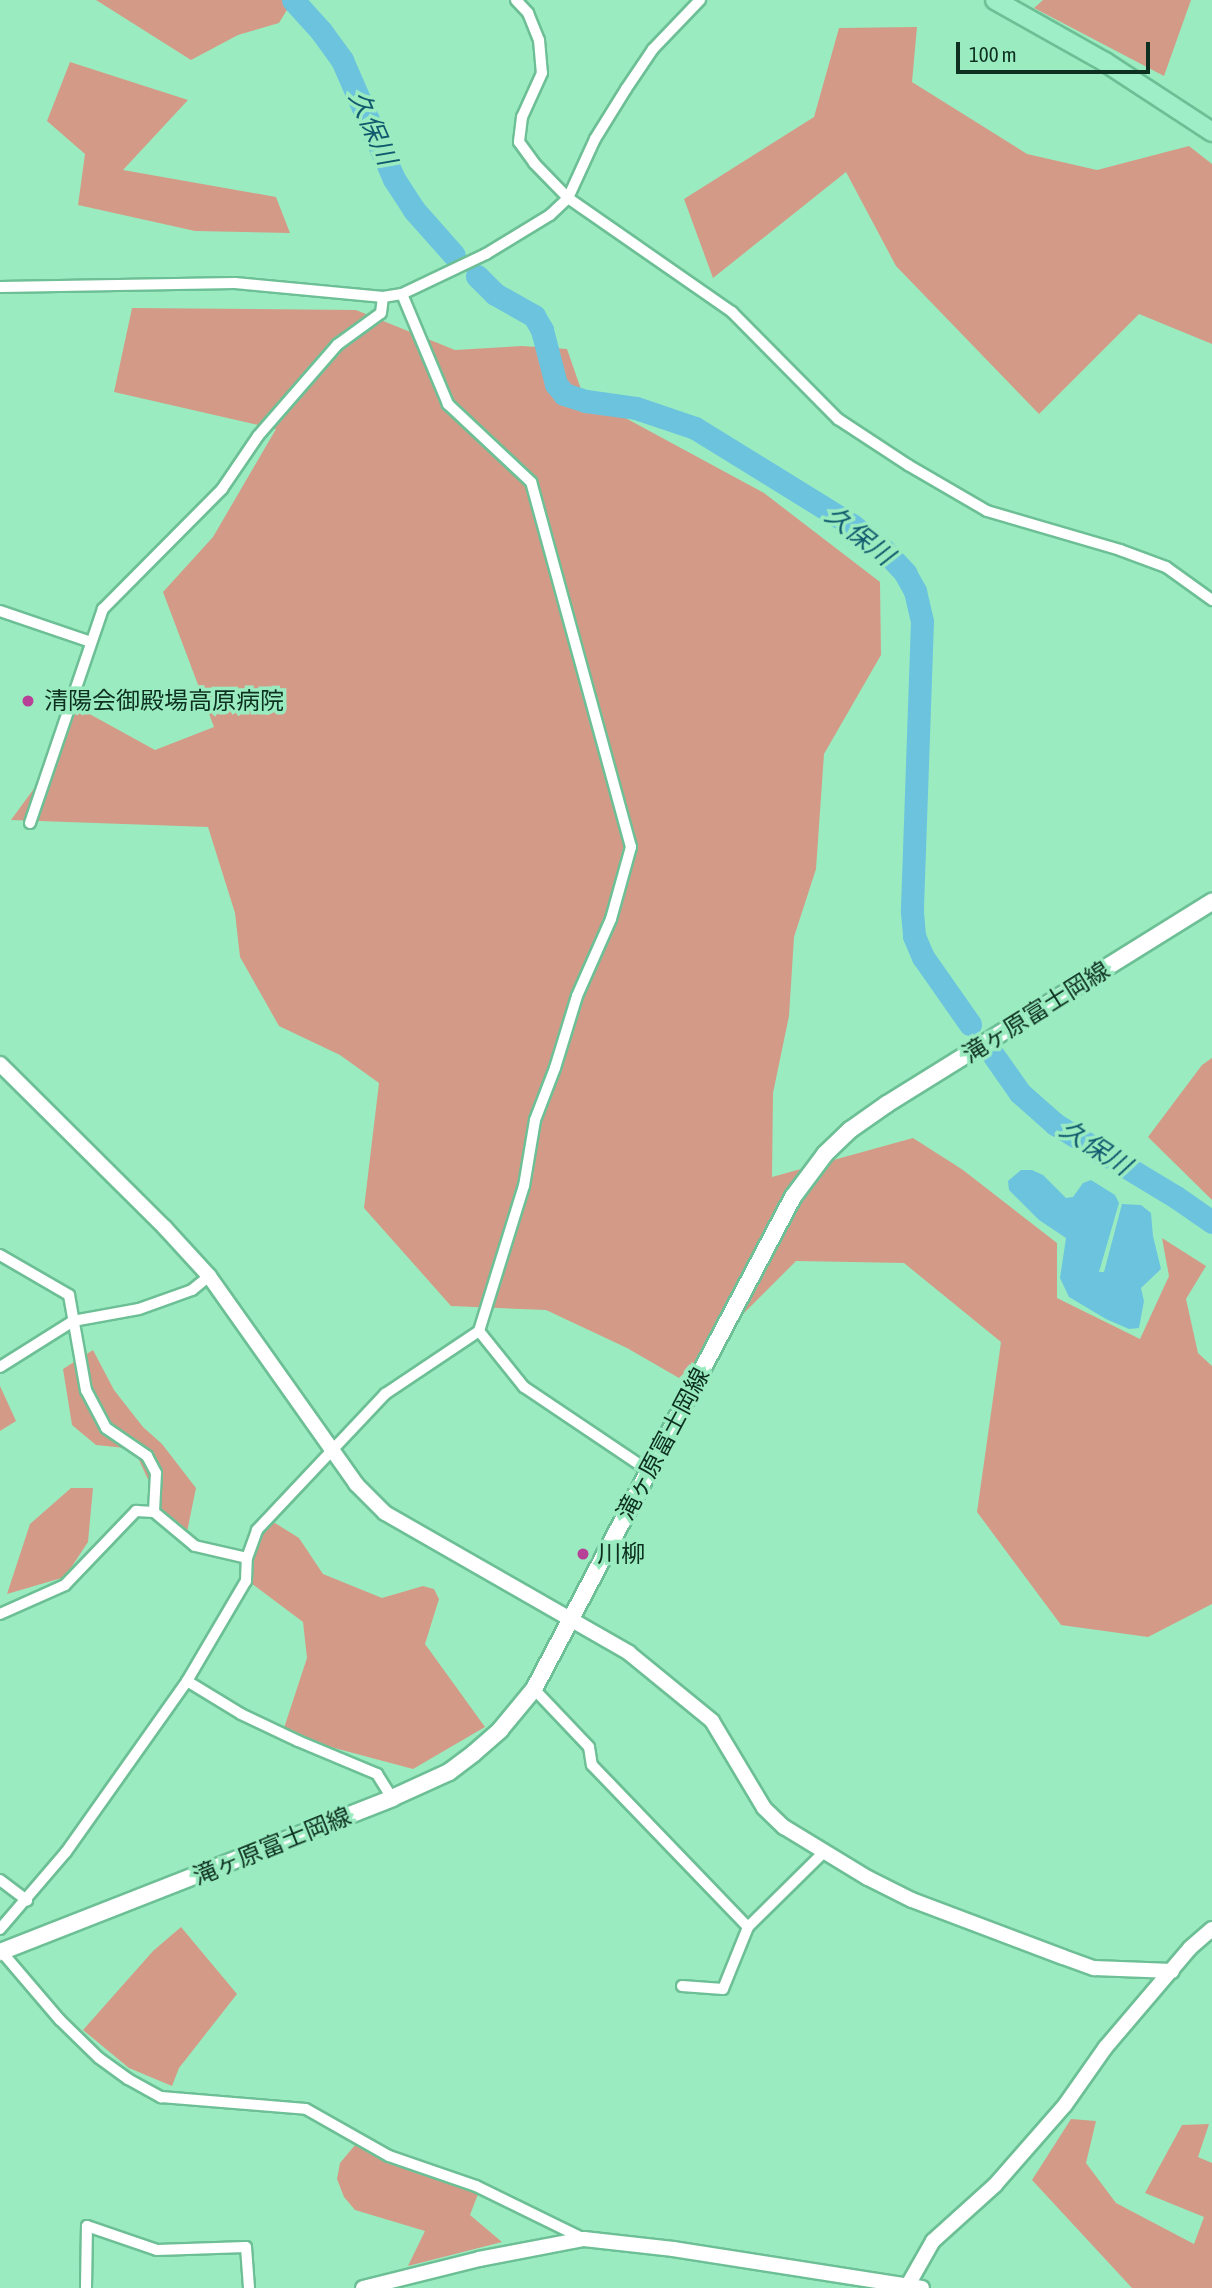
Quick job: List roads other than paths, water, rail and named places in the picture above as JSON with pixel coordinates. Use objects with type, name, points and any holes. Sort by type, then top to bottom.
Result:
[{"type":"main road","points":[[995,0],[1105,62],[1212,132]]},
{"type":"main road","name":"滝ヶ原富士岡線","points":[[1,1952],[392,1798],[449,1772],[474,1753],[500,1730],[534,1689],[793,1197],[825,1154],[850,1130],[887,1104],[1212,902]]},
{"type":"street","points":[[516,0],[528,13],[539,40],[541,73],[522,117],[519,142],[534,163],[568,198],[732,312],[838,419],[908,465],[988,511],[1120,550],[1166,567],[1212,600]]},
{"type":"street","points":[[0,287],[235,283],[383,297],[402,294],[486,254],[550,215],[568,198],[590,148],[626,89],[653,49],[700,0]]},
{"type":"street","points":[[0,1929],[66,1852],[187,1681],[246,1581],[247,1558],[257,1530],[386,1394],[479,1331],[524,1185],[535,1120],[555,1068],[577,996],[611,919],[631,848],[531,482],[448,404],[402,294]]},
{"type":"street","points":[[30,822],[103,609],[222,489],[258,436],[337,345],[381,313],[383,297]]},
{"type":"street","points":[[0,611],[91,642]]},
{"type":"street","points":[[0,1065],[165,1228],[209,1276],[356,1484],[385,1513],[629,1653],[698,1707],[727,1744],[764,1808],[784,1827],[868,1878],[912,1900],[1063,1957],[1094,1968],[1172,1971]]},
{"type":"street","points":[[0,1255],[69,1295],[86,1390],[106,1429],[147,1456],[156,1473],[154,1512]]},
{"type":"street","points":[[0,1367],[73,1321],[139,1309],[192,1290],[209,1276]]},
{"type":"street","points":[[479,1331],[524,1387],[649,1471]]},
{"type":"street","points":[[0,1614],[65,1585],[136,1511],[154,1512],[195,1546],[247,1558]]},
{"type":"street","points":[[187,1681],[251,1719],[377,1774],[392,1798]]},
{"type":"street","points":[[534,1689],[589,1747],[592,1765],[748,1927]]},
{"type":"street","points":[[681,1986],[723,1989],[748,1927],[825,1851]]},
{"type":"street","points":[[0,1880],[27,1900]]},
{"type":"street","points":[[363,2288],[479,2259],[584,2239],[673,2249],[867,2283],[915,2286],[933,2241],[1004,2175],[1065,2105],[1105,2048],[1203,1934],[1212,1929]]},
{"type":"street","points":[[1,1952],[60,2020],[99,2058],[128,2080],[161,2097],[306,2109],[389,2155],[476,2186],[584,2239]]},
{"type":"street","points":[[86,2288],[87,2226],[157,2250],[246,2247],[249,2288]]},
{"type":"water","points":[[1021,1170],[1032,1170],[1043,1175],[1066,1198],[1073,1197],[1083,1183],[1091,1180],[1115,1195],[1119,1203],[1099,1272],[1104,1272],[1122,1204],[1141,1205],[1151,1213],[1161,1269],[1141,1288],[1144,1301],[1139,1328],[1129,1329],[1106,1319],[1069,1297],[1060,1278],[1066,1238],[1039,1220],[1009,1190],[1008,1181]]},
{"type":"waterway","name":"久保川","points":[[293,0],[342,60],[394,179],[414,210],[454,255]]},
{"type":"waterway","name":"久保川","points":[[477,276],[495,294],[534,316],[542,330],[556,384],[564,394],[586,401],[636,408],[695,428],[852,525],[883,549],[905,573],[915,591],[922,621],[912,912],[914,936],[923,957],[970,1024]]},
{"type":"waterway","name":"久保川","points":[[994,1056],[1020,1093],[1055,1124],[1176,1197],[1212,1222]]},
{"type":"place","name":"清陽会御殿場高原病院","points":[[28,701]]},
{"type":"place","name":"川柳","points":[[583,1554]]}]
